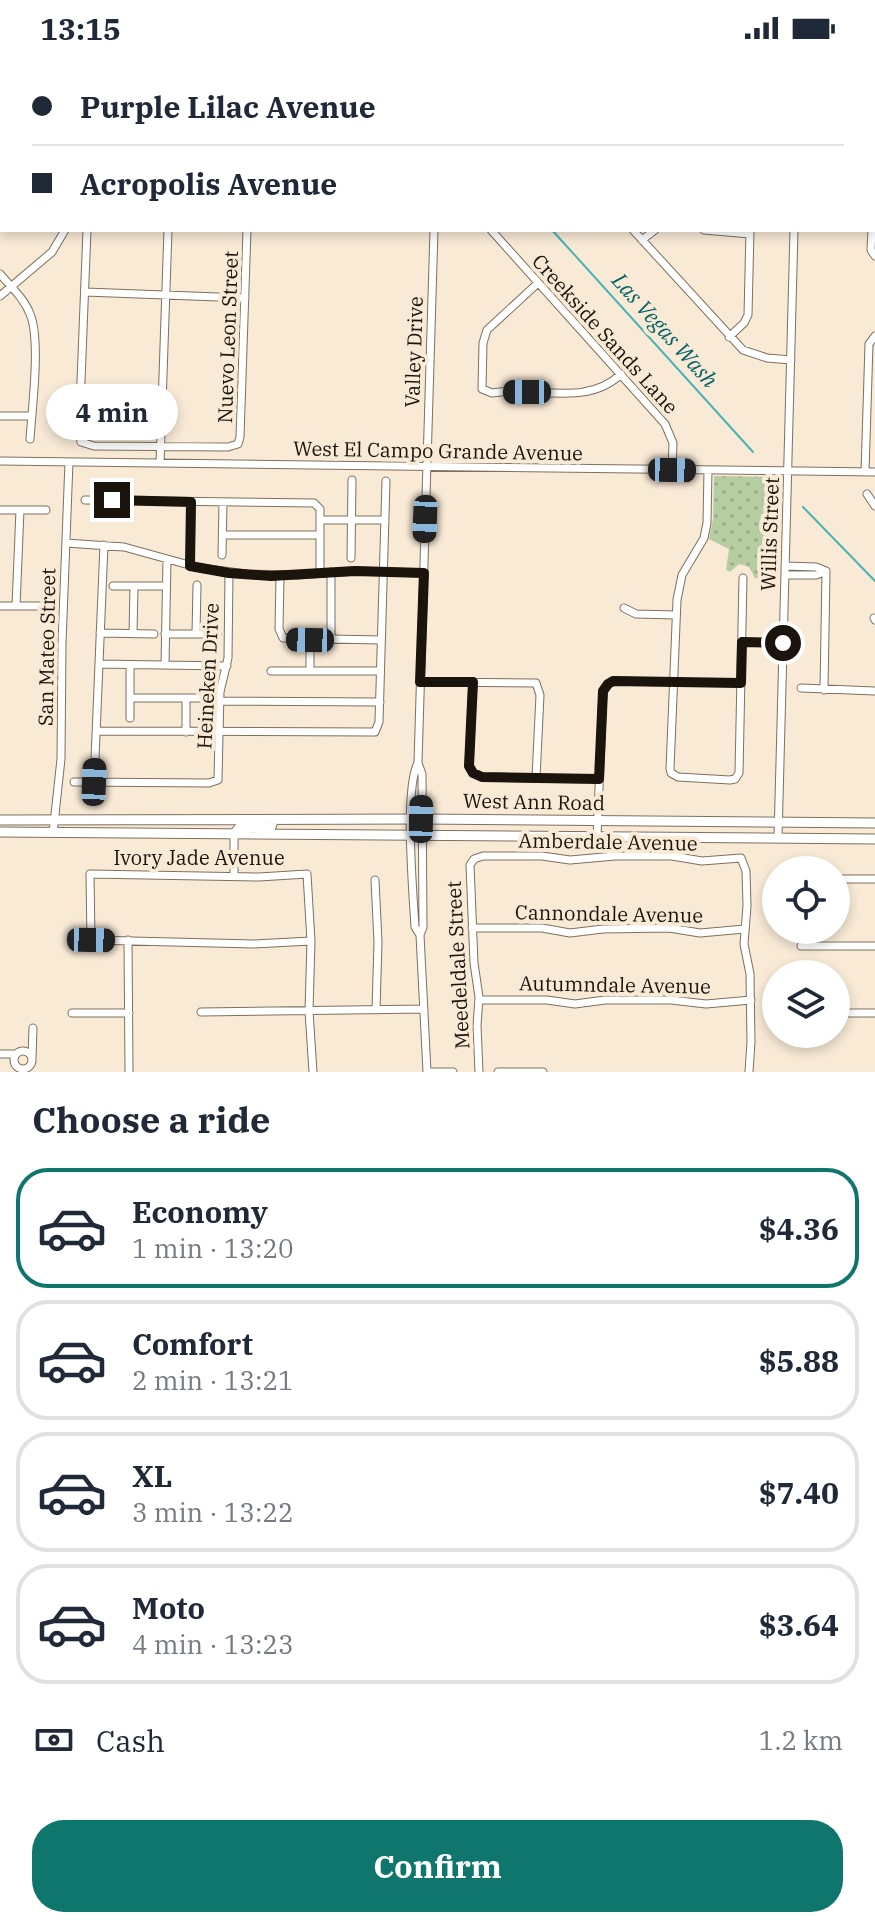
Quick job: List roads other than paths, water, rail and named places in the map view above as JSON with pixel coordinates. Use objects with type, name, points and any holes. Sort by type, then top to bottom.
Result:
[{"type":"main road","name":"West Ann Road","points":[[0,820],[416,819],[875,823]]},
{"type":"main road","points":[[203,820],[234,834],[239,828],[271,827],[273,821]]},
{"type":"main road","name":"West Ann Road","points":[[0,832],[416,837],[875,836]]},
{"type":"street","points":[[0,296],[52,252],[64,232]]},
{"type":"street","points":[[87,232],[79,438],[84,444],[160,446]]},
{"type":"street","points":[[160,463],[168,232]]},
{"type":"street","name":"Nuevo Leon Street","points":[[160,446],[228,447],[238,444],[247,232]]},
{"type":"street","name":"Valley Drive","points":[[427,1072],[420,935],[415,927],[416,819],[422,774],[418,763],[434,232]]},
{"type":"street","name":"Creekside Sands Lane","points":[[493,232],[669,430],[673,443],[672,470]]},
{"type":"street","points":[[635,232],[729,337],[752,354],[791,360]]},
{"type":"street","points":[[642,240],[652,232]]},
{"type":"street","points":[[729,337],[748,315],[750,232]]},
{"type":"street","name":"Willis Street","points":[[778,838],[794,232]]},
{"type":"street","points":[[872,232],[871,250],[875,256]]},
{"type":"street","points":[[0,274],[26,305],[32,320],[30,439]]},
{"type":"street","points":[[538,283],[487,330],[483,343],[482,389],[492,393],[585,393],[607,386],[621,374]]},
{"type":"street","points":[[85,292],[245,298]]},
{"type":"street","points":[[865,472],[871,402],[869,344],[874,337]]},
{"type":"street","points":[[0,416],[31,416]]},
{"type":"street","name":"West El Campo Grande Avenue","points":[[0,461],[875,472]]},
{"type":"street","name":"San Mateo Street","points":[[53,833],[61,759],[69,462]]},
{"type":"street","points":[[708,470],[706,531],[682,575],[676,615],[670,769],[673,775],[683,779],[730,780],[737,776],[740,768],[743,578]]},
{"type":"street","points":[[351,558],[352,480]]},
{"type":"street","points":[[97,731],[372,733],[378,728],[386,481]]},
{"type":"street","points":[[867,494],[875,506]]},
{"type":"street","points":[[85,500],[308,503],[319,506],[320,573]]},
{"type":"street","points":[[190,566],[191,502]]},
{"type":"street","points":[[222,555],[223,502]]},
{"type":"street","points":[[0,510],[46,510]]},
{"type":"street","points":[[16,606],[20,510]]},
{"type":"street","points":[[320,520],[385,520]]},
{"type":"street","points":[[223,535],[320,535]]},
{"type":"street","points":[[66,543],[135,550],[190,566],[229,573],[280,576],[331,572],[424,573]]},
{"type":"street","points":[[74,782],[94,782],[104,545]]},
{"type":"street","points":[[165,665],[167,559]]},
{"type":"street","points":[[785,570],[816,567],[826,571],[824,690]]},
{"type":"street","points":[[331,572],[331,640]]},
{"type":"street","name":"Heineken Drive","points":[[94,782],[209,783],[218,780],[219,701],[227,666],[229,573]]},
{"type":"street","points":[[280,576],[279,629],[283,638],[381,640]]},
{"type":"street","points":[[196,634],[197,585]]},
{"type":"street","points":[[113,586],[165,586]]},
{"type":"street","points":[[133,634],[134,586]]},
{"type":"street","points":[[0,606],[42,606]]},
{"type":"street","points":[[624,608],[636,614],[676,615]]},
{"type":"street","points":[[100,633],[154,634]]},
{"type":"street","points":[[165,634],[217,634]]},
{"type":"street","points":[[310,640],[310,671]]},
{"type":"street","points":[[742,642],[783,643]]},
{"type":"street","points":[[99,664],[227,666]]},
{"type":"street","points":[[130,665],[130,718]]},
{"type":"street","points":[[271,671],[380,671]]},
{"type":"street","points":[[597,837],[603,691],[608,684],[613,681],[741,683]]},
{"type":"street","points":[[420,682],[532,682],[539,686],[536,778]]},
{"type":"street","points":[[473,682],[469,766],[473,773],[482,777],[599,779]]},
{"type":"street","points":[[801,688],[875,691]]},
{"type":"street","points":[[130,698],[207,698]]},
{"type":"street","points":[[186,698],[186,732]]},
{"type":"street","points":[[219,701],[380,702]]},
{"type":"street","points":[[234,834],[234,875]]},
{"type":"street","name":"Amberdale Avenue","points":[[474,859],[483,856],[542,856],[576,860],[607,856],[658,856],[702,861],[741,858],[746,871],[745,929]]},
{"type":"street","name":"Meedeldale Street","points":[[474,859],[470,865],[479,1000],[479,1072]]},
{"type":"street","name":"Ivory Jade Avenue","points":[[128,940],[91,940],[90,874],[259,877],[307,874],[311,941]]},
{"type":"street","points":[[850,879],[875,879]]},
{"type":"street","points":[[375,880],[378,942],[376,1010]]},
{"type":"street","name":"Cannondale Avenue","points":[[472,928],[542,928],[570,933],[603,929],[669,928],[700,933],[745,929]]},
{"type":"street","points":[[745,929],[751,1000],[749,1072]]},
{"type":"street","points":[[129,1072],[128,940],[254,944],[311,941],[309,1011],[313,1072]]},
{"type":"street","points":[[801,946],[875,946]]},
{"type":"street","name":"Autumndale Avenue","points":[[479,1000],[547,1000],[575,1004],[605,1000],[671,1000],[695,1004],[751,1000]]},
{"type":"street","points":[[201,1012],[424,1009]]},
{"type":"street","points":[[72,1013],[129,1013]]},
{"type":"street","points":[[850,1013],[875,1013]]},
{"type":"street","points":[[14,1057],[18,1068],[30,1066],[33,1028]]},
{"type":"street","points":[[0,1054],[14,1057],[24,1050],[32,1060]]},
{"type":"street","points":[[13,1072],[14,1057]]},
{"type":"street","points":[[427,1072],[453,1072]]},
{"type":"street","points":[[498,1072],[543,1072]]},
{"type":"waterway","name":"Las Vegas Wash","points":[[554,232],[753,452]]},
{"type":"waterway","name":"Las Vegas Wash","points":[[803,507],[875,581]]}]
